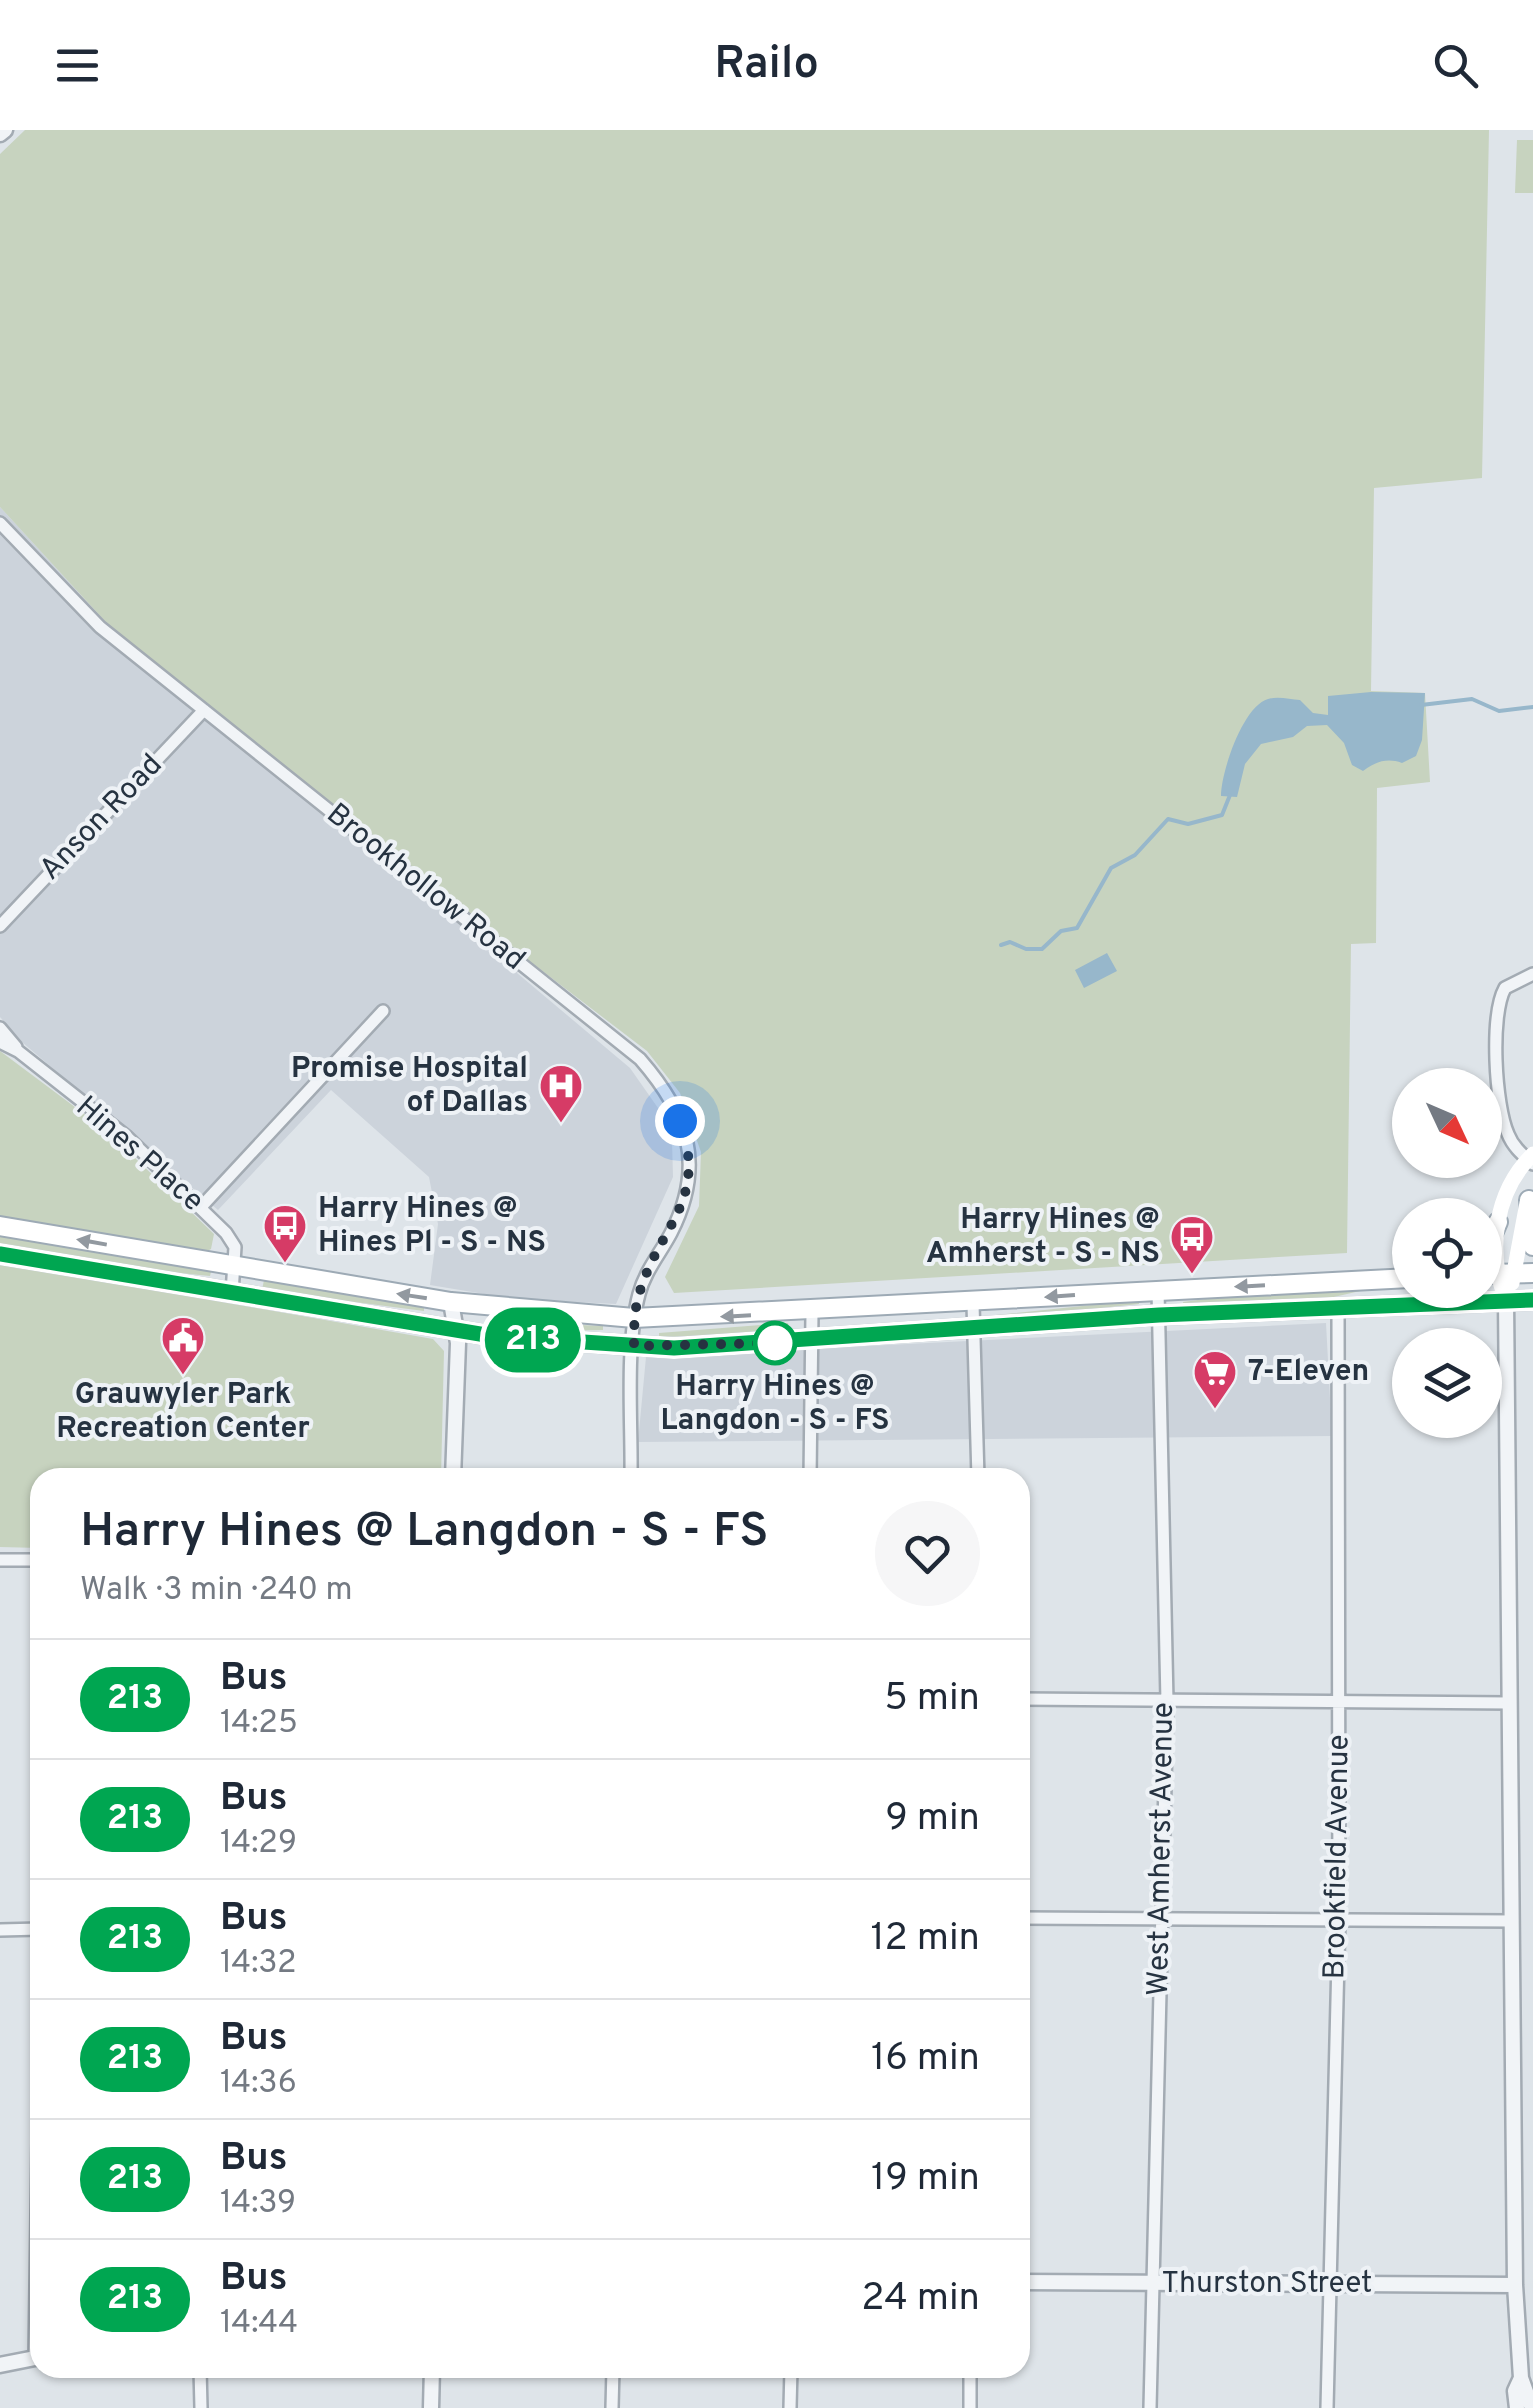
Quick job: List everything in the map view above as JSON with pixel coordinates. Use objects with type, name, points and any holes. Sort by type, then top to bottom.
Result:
[{"type":"main road","points":[[1502,1208],[1507,1191],[1531,1159]]},
{"type":"main road","points":[[1531,1196],[1533,1246]]},
{"type":"main road","points":[[1506,1300],[1524,1274],[1519,1232],[1531,1196]]},
{"type":"main road","points":[[0,1226],[451,1302],[634,1318],[812,1313],[1392,1279]]},
{"type":"main road","points":[[0,1254],[456,1331],[634,1346],[812,1340],[1159,1315],[1533,1300]]},
{"type":"main road","points":[[1502,1294],[1506,1300]]},
{"type":"street","name":"Brookhollow Road","points":[[0,523],[100,627],[640,1059],[671,1094],[689,1147],[688,1190],[644,1280],[634,1318],[631,1468]]},
{"type":"street","name":"Anson Road","points":[[0,926],[204,710]]},
{"type":"street","points":[[1531,1159],[1515,1147],[1505,1126],[1496,1013],[1505,988],[1533,974]]},
{"type":"street","points":[[200,1208],[382,1011]]},
{"type":"street","points":[[0,1028],[18,1051]]},
{"type":"street","name":"Hines Place","points":[[0,1042],[18,1051],[126,1136],[233,1242],[236,1267]]},
{"type":"street","points":[[232,1293],[236,1267]]},
{"type":"street","name":"West Amherst Avenue","points":[[1150,2408],[1166,1701],[1158,1290]]},
{"type":"street","points":[[1506,1300],[1515,2285],[1532,2408]]},
{"type":"street","points":[[451,1302],[456,1331],[453,1468]]},
{"type":"street","points":[[973,1304],[978,1468]]},
{"type":"street","name":"Brookfield Avenue","points":[[1326,2408],[1338,1918],[1338,1306]]},
{"type":"street","points":[[810,1468],[812,1313]]},
{"type":"street","points":[[0,1560],[30,1560]]},
{"type":"street","points":[[1030,1699],[1510,1704]]},
{"type":"street","points":[[1030,1918],[1512,1921]]},
{"type":"street","points":[[0,1930],[30,1930]]},
{"type":"street","name":"Thurston Street","points":[[1030,2282],[1515,2285]]},
{"type":"street","points":[[0,2365],[30,2359]]},
{"type":"street","points":[[200,2378],[200,2408]]},
{"type":"street","points":[[431,2408],[432,2378]]},
{"type":"street","points":[[612,2408],[613,2378]]},
{"type":"street","points":[[790,2408],[791,2378]]},
{"type":"street","points":[[970,2378],[970,2408]]},
{"type":"street","points":[[1516,2408],[1515,2391],[1527,2378]]},
{"type":"shaded area","points":[[0,507],[115,632],[526,958],[517,973],[630,1068],[658,1108],[672,1140],[673,1177],[616,1304],[514,1299],[430,1285],[438,1224],[429,1177],[331,1090],[218,1210],[22,1042],[0,1017]]},
{"type":"shaded area","points":[[1326,1323],[1332,1436],[638,1442],[646,1357]]},
{"type":"green space","points":[[25,130],[1489,130],[1482,478],[1374,488],[1371,691],[1425,693],[1430,782],[1377,788],[1376,943],[1351,944],[1347,1253],[674,1293],[665,1277],[699,1206],[701,1152],[680,1093],[647,1051],[469,915],[115,632],[0,507],[0,154]]},
{"type":"green space","points":[[1517,140],[1533,140],[1533,193],[1515,193]]},
{"type":"green space","points":[[0,1051],[107,1131],[214,1234],[211,1249],[205,1252],[0,1218]]},
{"type":"green space","points":[[0,1236],[211,1272],[210,1276],[128,1268],[0,1246]]},
{"type":"green space","points":[[0,1263],[433,1339],[444,1351],[441,1468],[30,1468],[30,1548],[0,1547]]},
{"type":"green space","points":[[264,1280],[424,1306],[424,1311],[262,1290]]},
{"type":"green space","points":[[1373,1288],[1321,1300],[1184,1308],[1183,1302],[1250,1293]]},
{"type":"green space","points":[[1139,1300],[1139,1304],[996,1319],[996,1315]]},
{"type":"green space","points":[[486,1321],[603,1326],[603,1330],[546,1331],[486,1326]]},
{"type":"green space","points":[[788,1323],[789,1327],[730,1335],[659,1337],[659,1333]]},
{"type":"water","points":[[1425,693],[1422,740],[1416,756],[1402,763],[1382,761],[1363,771],[1352,765],[1344,743],[1327,725],[1307,726],[1293,737],[1261,744],[1245,764],[1237,797],[1221,796],[1235,741],[1259,704],[1272,698],[1300,700],[1313,713],[1328,715],[1328,696]]},
{"type":"water","points":[[1107,953],[1117,971],[1084,988],[1075,970]]},
{"type":"waterway","points":[[1421,705],[1472,699],[1499,711],[1533,707]]},
{"type":"waterway","points":[[1001,945],[1010,942],[1026,949],[1042,949],[1061,931],[1077,928],[1111,868],[1135,855],[1168,819],[1188,824],[1222,815],[1230,795]]},
{"type":"bus line","name":"213","points":[[0,1254],[492,1336],[674,1348],[1159,1315],[1533,1300]]},
{"type":"place","name":"Promise Hospital of Dallas","points":[[561,1124]]},
{"type":"place","name":"Harry Hines @ Hines Pl - S - NS","points":[[285,1264]]},
{"type":"place","name":"Harry Hines @ Amherst - S - NS","points":[[1192,1275]]},
{"type":"place","name":"Harry Hines @ Langdon - S - FS","points":[[775,1343]]},
{"type":"place","name":"Grauwyler Park Recreation Center","points":[[183,1376]]},
{"type":"place","name":"7-Eleven","points":[[1215,1410]]},
{"type":"route","points":[[680,1121],[689,1147],[688,1190],[640,1292],[634,1318],[634,1346],[701,1348],[775,1343]]}]
